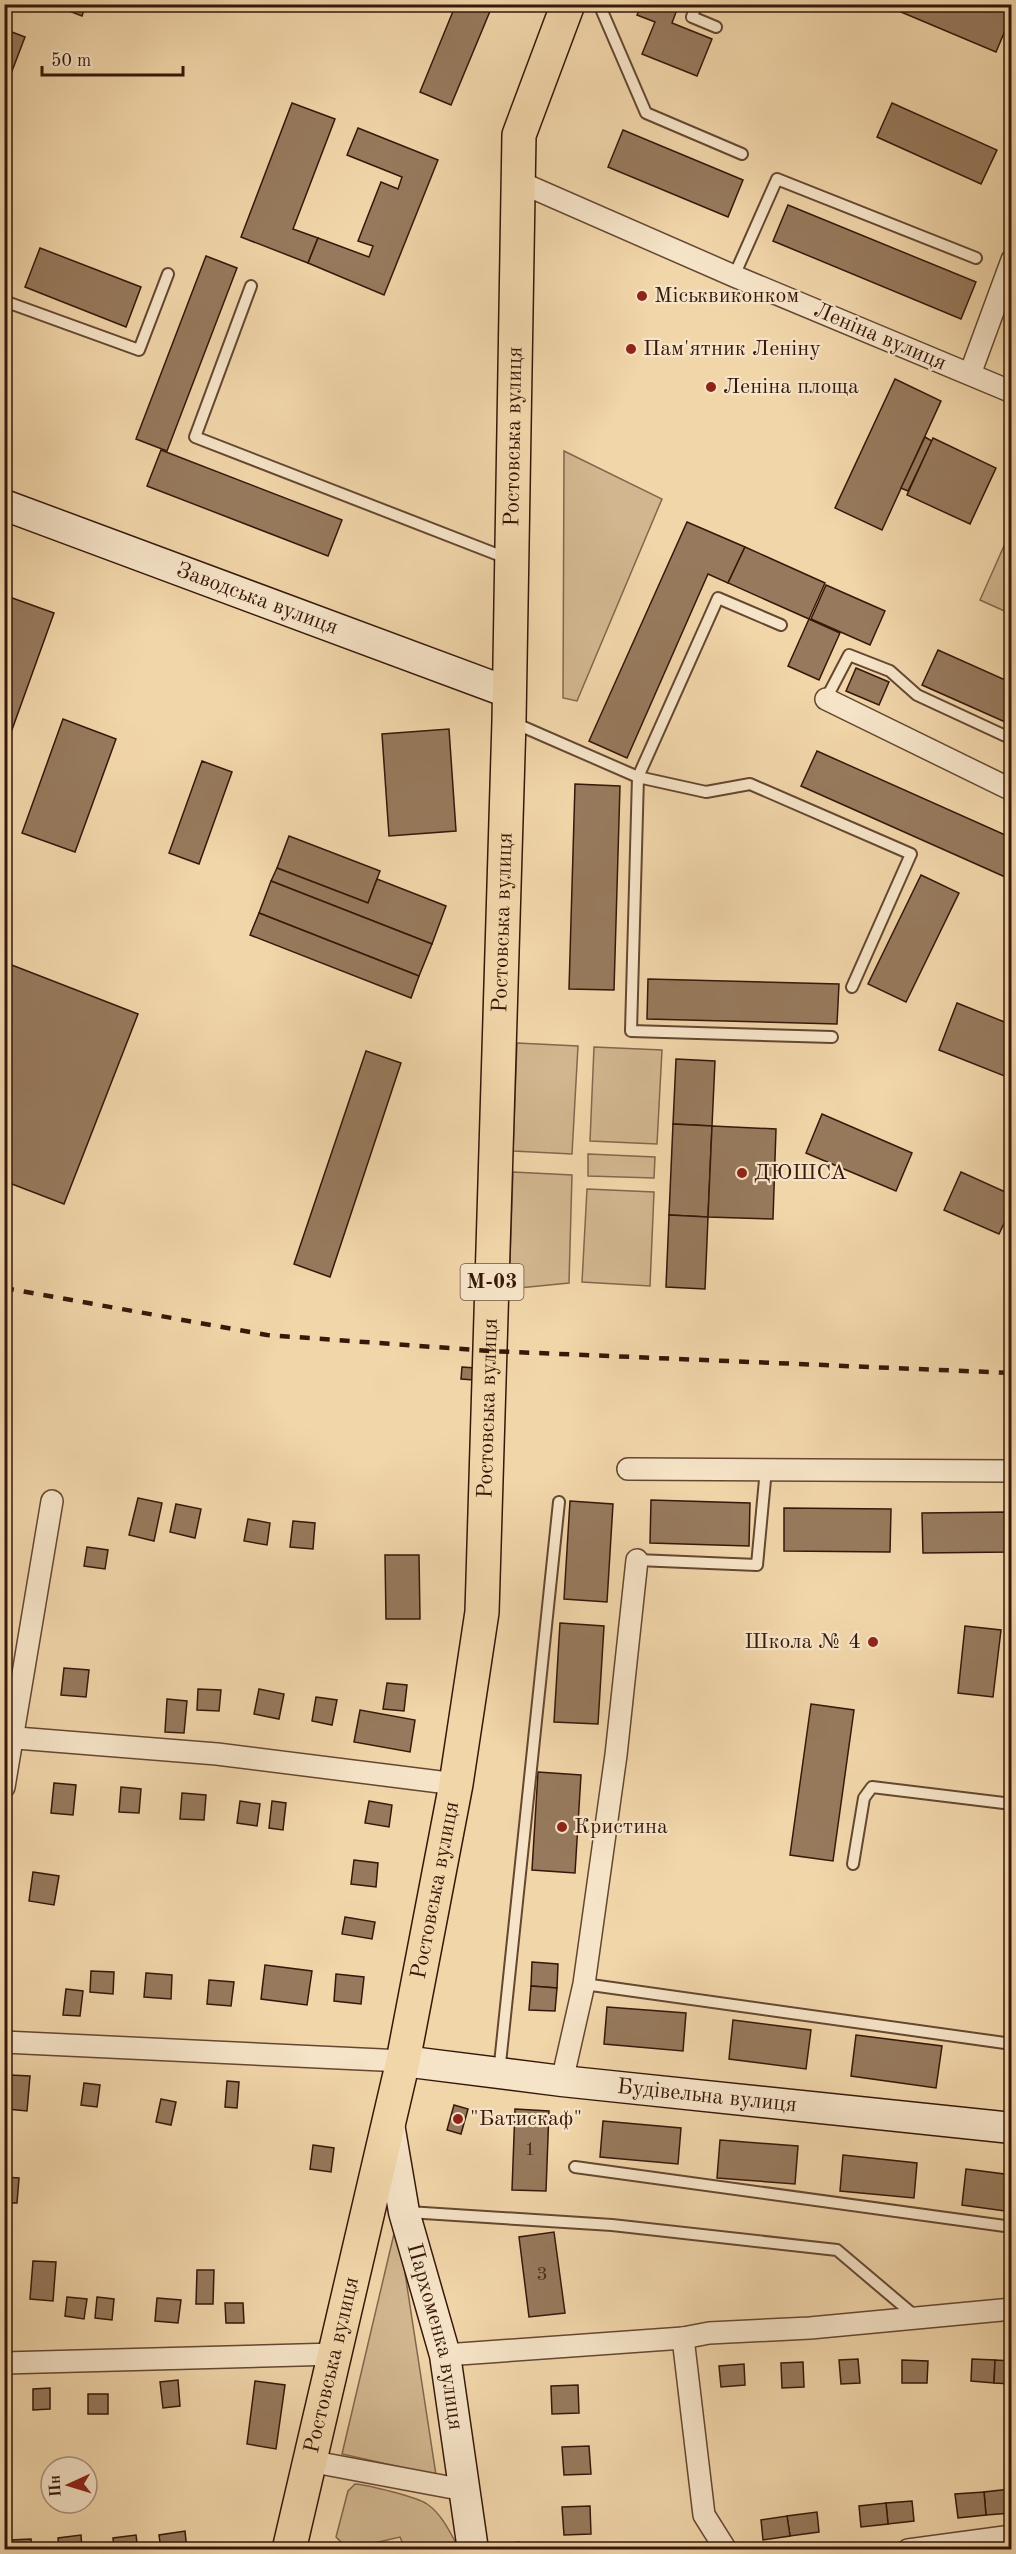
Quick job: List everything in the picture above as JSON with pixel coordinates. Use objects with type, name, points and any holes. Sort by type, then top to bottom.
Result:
[{"type":"highway","name":"Ростовська вулиця","points":[[295,2544],[309,2461],[336,2354],[403,2061],[456,1784],[482,1612],[509,707],[519,135],[568,4]]},
{"type":"main road","name":"Заводська вулиця","points":[[4,505],[509,707]]},
{"type":"main road","name":"Будівельна вулиця","points":[[403,2061],[562,2081],[1011,2128]]},
{"type":"main road","name":"Пархоменка вулиця","points":[[389,2124],[404,2212],[445,2355],[473,2550]]},
{"type":"street","name":"Леніна вулиця","points":[[517,181],[734,276],[1011,392]]},
{"type":"street","points":[[970,374],[1011,260]]},
{"type":"street","points":[[826,699],[1011,790]]},
{"type":"street","points":[[628,1469],[1011,1471]]},
{"type":"street","points":[[4,1787],[8,1738],[52,1501]]},
{"type":"street","points":[[562,2081],[584,1984],[616,1755],[637,1560]]},
{"type":"street","points":[[8,1738],[217,1754],[456,1784]]},
{"type":"street","points":[[4,2042],[403,2061]]},
{"type":"street","points":[[445,2355],[683,2338],[709,2333],[810,2328],[1011,2309]]},
{"type":"street","points":[[683,2338],[704,2515],[726,2550]]},
{"type":"street","points":[[4,2362],[336,2354]]},
{"type":"street","points":[[309,2461],[464,2490]]},
{"type":"street","points":[[908,2550],[1011,2536]]},
{"type":"lane","points":[[599,4],[646,113],[742,154]]},
{"type":"lane","points":[[696,4],[692,17],[716,27]]},
{"type":"lane","points":[[734,276],[777,179],[976,258]]},
{"type":"lane","points":[[4,301],[139,350],[168,274]]},
{"type":"lane","points":[[251,286],[195,437],[512,560]]},
{"type":"lane","points":[[781,625],[718,598],[638,777],[631,1031],[831,1037]]},
{"type":"lane","points":[[826,699],[849,655],[890,671],[917,695],[1011,739]]},
{"type":"lane","points":[[509,707],[638,777],[706,792],[750,784],[911,854],[852,987]]},
{"type":"lane","points":[[637,1560],[757,1565],[766,1469]]},
{"type":"lane","points":[[499,2073],[559,1502]]},
{"type":"lane","points":[[853,1864],[864,1798],[872,1787],[1011,1804]]},
{"type":"lane","points":[[584,1984],[1011,2044]]},
{"type":"lane","points":[[575,2168],[1011,2228]]},
{"type":"lane","points":[[404,2212],[612,2225],[837,2250],[917,2318]]},
{"type":"shaded area","points":[[564,451],[662,499],[577,701],[563,698]]},
{"type":"shaded area","points":[[1011,530],[1012,614],[980,600]]},
{"type":"shaded area","points":[[517,1043],[578,1046],[572,1154],[513,1151]]},
{"type":"shaded area","points":[[594,1047],[662,1050],[657,1144],[590,1141]]},
{"type":"shaded area","points":[[588,1154],[655,1157],[654,1178],[588,1176]]},
{"type":"shaded area","points":[[513,1172],[572,1175],[569,1283],[509,1289]]},
{"type":"shaded area","points":[[587,1189],[654,1192],[650,1286],[582,1282]]},
{"type":"shaded area","points":[[397,2221],[436,2475],[342,2454]]},
{"type":"shaded area","points":[[355,2484],[392,2492],[427,2504],[442,2519],[459,2549],[405,2549],[400,2537],[348,2549],[336,2537],[348,2491]]},
{"type":"building","points":[[51,4],[86,4],[82,16]]},
{"type":"building","points":[[456,4],[493,4],[451,105],[420,92]]},
{"type":"building","points":[[642,4],[679,4],[672,23],[712,39],[697,76],[642,54],[655,22],[637,15]]},
{"type":"building","points":[[882,4],[990,4],[1012,14],[996,52]]},
{"type":"building","points":[[4,29],[25,37],[4,92]]},
{"type":"building","points":[[292,103],[335,119],[293,229],[318,238],[308,263],[241,237]]},
{"type":"building","points":[[892,103],[997,150],[981,184],[877,137]]},
{"type":"building","points":[[358,128],[438,160],[384,295],[308,263],[318,238],[369,257],[373,246],[358,241],[381,182],[398,189],[402,177],[347,155]]},
{"type":"building","points":[[623,130],[743,180],[728,217],[608,167]]},
{"type":"building","points":[[788,205],[976,282],[961,319],[773,241]]},
{"type":"building","points":[[40,248],[141,287],[126,327],[25,287]]},
{"type":"building","points":[[206,256],[237,268],[167,451],[136,439]]},
{"type":"building","points":[[895,379],[941,401],[882,530],[835,508]]},
{"type":"building","points":[[925,437],[932,441],[908,491],[901,488]]},
{"type":"building","points":[[933,438],[996,468],[970,524],[907,495]]},
{"type":"building","points":[[161,450],[342,520],[328,556],[147,486]]},
{"type":"building","points":[[687,522],[745,547],[728,583],[708,574],[627,758],[589,741]]},
{"type":"building","points":[[745,547],[825,583],[809,619],[728,583]]},
{"type":"building","points":[[826,585],[885,611],[870,645],[811,619]]},
{"type":"building","points":[[4,595],[54,613],[4,752]]},
{"type":"building","points":[[809,619],[840,633],[819,680],[788,666]]},
{"type":"building","points":[[938,650],[1012,683],[1012,725],[922,685]]},
{"type":"building","points":[[856,668],[889,682],[879,705],[846,691]]},
{"type":"building","points":[[63,719],[116,739],[75,852],[22,833]]},
{"type":"building","points":[[449,729],[456,831],[389,836],[382,734]]},
{"type":"building","points":[[817,751],[1012,838],[1012,880],[801,786]]},
{"type":"building","points":[[202,761],[232,772],[199,864],[169,853]]},
{"type":"building","points":[[575,784],[620,786],[614,990],[569,989]]},
{"type":"building","points":[[289,836],[380,871],[368,903],[277,868]]},
{"type":"building","points":[[277,868],[368,903],[377,879],[446,906],[432,944],[271,881]]},
{"type":"building","points":[[921,875],[959,893],[906,1002],[868,984]]},
{"type":"building","points":[[271,881],[432,944],[419,976],[259,913]]},
{"type":"building","points":[[259,913],[419,976],[411,998],[250,935]]},
{"type":"building","points":[[4,962],[138,1014],[64,1204],[4,1181]]},
{"type":"building","points":[[648,979],[839,984],[837,1024],[647,1019]]},
{"type":"building","points":[[957,1003],[1012,1025],[1012,1079],[939,1050]]},
{"type":"building","points":[[366,1051],[401,1063],[330,1277],[294,1264]]},
{"type":"building","points":[[676,1059],[715,1061],[712,1126],[673,1124]]},
{"type":"building","points":[[822,1114],[912,1153],[896,1191],[806,1153]]},
{"type":"building","points":[[673,1124],[712,1126],[708,1217],[669,1215]]},
{"type":"building","name":"ДЮШСА","points":[[712,1126],[776,1129],[773,1219],[708,1217]]},
{"type":"building","points":[[961,1172],[1012,1195],[1012,1206],[999,1234],[944,1210]]},
{"type":"building","points":[[669,1215],[708,1217],[705,1289],[666,1287]]},
{"type":"building","points":[[462,1367],[475,1368],[474,1380],[461,1379]]},
{"type":"building","points":[[138,1498],[162,1503],[154,1541],[129,1535]]},
{"type":"building","points":[[651,1500],[750,1503],[749,1546],[650,1543]]},
{"type":"building","points":[[570,1501],[613,1504],[607,1602],[564,1599]]},
{"type":"building","points":[[176,1504],[201,1509],[195,1538],[170,1532]]},
{"type":"building","points":[[784,1508],[891,1509],[890,1552],[784,1551]]},
{"type":"building","points":[[1009,1512],[1009,1552],[923,1553],[922,1513]]},
{"type":"building","points":[[248,1519],[270,1523],[267,1545],[244,1541]]},
{"type":"building","points":[[293,1521],[315,1523],[313,1549],[290,1547]]},
{"type":"building","points":[[87,1547],[108,1550],[105,1569],[84,1566]]},
{"type":"building","points":[[385,1555],[419,1555],[420,1619],[386,1619]]},
{"type":"building","points":[[560,1623],[604,1626],[598,1724],[554,1722]]},
{"type":"building","points":[[965,1626],[1001,1630],[993,1697],[958,1693]]},
{"type":"building","points":[[64,1668],[89,1670],[86,1697],[61,1695]]},
{"type":"building","points":[[387,1683],[407,1685],[404,1711],[383,1709]]},
{"type":"building","points":[[198,1689],[221,1690],[219,1711],[197,1710]]},
{"type":"building","points":[[259,1689],[284,1694],[279,1719],[254,1714]]},
{"type":"building","points":[[316,1697],[337,1700],[332,1725],[312,1721]]},
{"type":"building","points":[[167,1699],[187,1701],[184,1733],[165,1732]]},
{"type":"building","points":[[811,1704],[854,1710],[833,1861],[790,1855]]},
{"type":"building","points":[[360,1710],[415,1720],[410,1752],[354,1742]]},
{"type":"building","points":[[538,1772],[581,1775],[575,1873],[532,1870]]},
{"type":"building","points":[[54,1783],[76,1785],[73,1815],[51,1813]]},
{"type":"building","points":[[121,1787],[141,1789],[139,1813],[119,1812]]},
{"type":"building","points":[[182,1793],[206,1795],[204,1820],[180,1819]]},
{"type":"building","points":[[240,1801],[260,1804],[257,1826],[237,1823]]},
{"type":"building","points":[[272,1801],[286,1803],[283,1830],[269,1828]]},
{"type":"building","points":[[369,1801],[392,1805],[389,1827],[365,1823]]},
{"type":"building","points":[[354,1860],[378,1863],[376,1887],[351,1884]]},
{"type":"building","points":[[33,1872],[59,1876],[54,1905],[29,1901]]},
{"type":"building","points":[[345,1917],[375,1922],[372,1939],[342,1934]]},
{"type":"building","points":[[532,1962],[558,1964],[557,1988],[531,1986]]},
{"type":"building","points":[[265,1965],[312,1971],[307,2005],[261,1999]]},
{"type":"building","points":[[91,1971],[114,1972],[113,1994],[90,1992]]},
{"type":"building","points":[[146,1973],[172,1975],[171,1999],[144,1997]]},
{"type":"building","points":[[336,1974],[364,1977],[361,2004],[334,2001]]},
{"type":"building","points":[[209,1980],[234,1982],[231,2006],[207,2004]]},
{"type":"building","points":[[531,1986],[557,1988],[555,2011],[529,2010]]},
{"type":"building","points":[[66,1989],[83,1991],[80,2016],[63,2015]]},
{"type":"building","points":[[607,2007],[686,2013],[683,2051],[604,2044]]},
{"type":"building","points":[[733,2020],[811,2030],[806,2069],[729,2059]]},
{"type":"building","points":[[856,2035],[942,2046],[936,2088],[851,2076]]},
{"type":"building","points":[[10,2075],[30,2076],[27,2111],[7,2109]]},
{"type":"building","points":[[227,2081],[239,2082],[237,2108],[225,2107]]},
{"type":"building","points":[[84,2083],[100,2085],[97,2107],[81,2105]]},
{"type":"building","points":[[161,2099],[176,2102],[171,2125],[156,2122]]},
{"type":"building","name":"\"Батискаф\"","points":[[454,2105],[468,2109],[461,2134],[447,2130]]},
{"type":"building","points":[[515,2109],[549,2111],[546,2191],[512,2190]]},
{"type":"building","points":[[603,2121],[681,2128],[678,2164],[600,2157]]},
{"type":"building","points":[[720,2140],[798,2146],[795,2184],[717,2178]]},
{"type":"building","points":[[313,2145],[334,2148],[331,2172],[310,2169]]},
{"type":"building","points":[[843,2155],[917,2163],[914,2198],[840,2191]]},
{"type":"building","points":[[966,2169],[1012,2175],[1012,2212],[962,2205]]},
{"type":"building","points":[[4,2177],[19,2178],[17,2203],[4,2203]]},
{"type":"building","points":[[554,2232],[565,2313],[529,2317],[519,2237]]},
{"type":"building","points":[[33,2261],[56,2262],[53,2301],[30,2299]]},
{"type":"building","points":[[197,2270],[214,2270],[213,2304],[196,2304]]},
{"type":"building","points":[[67,2297],[87,2299],[84,2319],[65,2316]]},
{"type":"building","points":[[97,2297],[114,2299],[112,2320],[95,2318]]},
{"type":"building","points":[[157,2298],[181,2300],[178,2323],[155,2321]]},
{"type":"building","points":[[225,2303],[243,2303],[244,2323],[226,2323]]},
{"type":"building","points":[[858,2359],[860,2383],[841,2384],[839,2360]]},
{"type":"building","points":[[972,2359],[995,2360],[994,2383],[971,2381]]},
{"type":"building","points":[[902,2360],[928,2361],[927,2383],[902,2383]]},
{"type":"building","points":[[995,2360],[1012,2361],[1012,2384],[994,2383]]},
{"type":"building","points":[[803,2362],[804,2387],[782,2388],[781,2363]]},
{"type":"building","points":[[744,2364],[745,2385],[721,2387],[719,2366]]},
{"type":"building","points":[[178,2380],[180,2406],[163,2408],[160,2382]]},
{"type":"building","points":[[255,2381],[285,2385],[276,2449],[247,2444]]},
{"type":"building","points":[[578,2385],[579,2413],[552,2414],[551,2386]]},
{"type":"building","points":[[50,2388],[50,2409],[33,2410],[33,2389]]},
{"type":"building","points":[[88,2394],[108,2394],[108,2414],[88,2414]]},
{"type":"building","points":[[589,2446],[591,2474],[564,2475],[562,2447]]},
{"type":"building","points":[[1010,2489],[1012,2513],[986,2515],[984,2492]]},
{"type":"building","points":[[984,2492],[986,2515],[958,2518],[955,2494]]},
{"type":"building","points":[[912,2501],[914,2521],[888,2524],[886,2503]]},
{"type":"building","points":[[886,2503],[888,2524],[861,2527],[859,2506]]},
{"type":"building","points":[[590,2506],[591,2534],[564,2535],[562,2507]]},
{"type":"building","points":[[817,2512],[819,2532],[790,2536],[787,2516]]},
{"type":"building","points":[[787,2516],[790,2536],[763,2540],[761,2520]]},
{"type":"building","points":[[185,2531],[187,2550],[161,2550],[159,2535]]},
{"type":"building","points":[[81,2535],[82,2550],[59,2550],[58,2538]]},
{"type":"building","points":[[136,2535],[138,2550],[114,2550],[113,2538]]},
{"type":"building","points":[[31,2539],[32,2550],[10,2550],[10,2540]]},
{"type":"building","points":[[519,2542],[520,2550],[502,2550],[501,2545]]},
{"type":"railway","points":[[4,1288],[267,1335],[490,1351],[1012,1373]]},
{"type":"place","name":"Міськвиконком","points":[[642,296]]},
{"type":"place","name":"Пам'ятник Леніну","points":[[631,349]]},
{"type":"place","name":"Леніна площа","points":[[711,387]]},
{"type":"place","name":"ДЮШСА","points":[[742,1173]]},
{"type":"place","name":"Школа № 4","points":[[873,1642]]},
{"type":"place","name":"Кристина","points":[[562,1827]]},
{"type":"place","name":"\"Батискаф\"","points":[[458,2119]]}]
